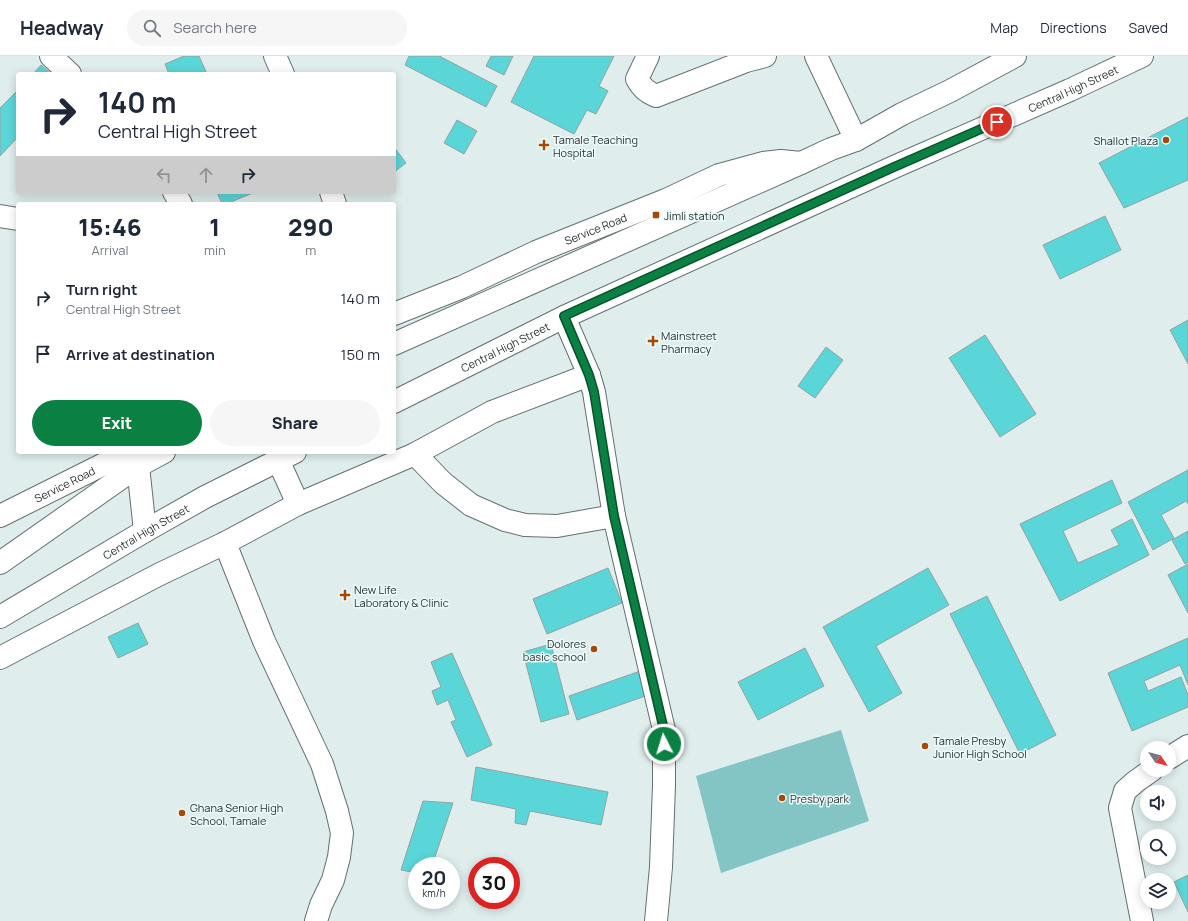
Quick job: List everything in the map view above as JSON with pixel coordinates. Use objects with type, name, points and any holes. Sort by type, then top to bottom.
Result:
[{"type":"main road","points":[[51,56],[68,72]]},
{"type":"main road","points":[[275,56],[282,72]]},
{"type":"main road","points":[[648,56],[637,79],[642,88],[656,96],[752,58]]},
{"type":"main road","points":[[816,56],[856,140]]},
{"type":"main road","points":[[396,340],[831,149],[856,140],[902,114],[950,91],[1015,56]]},
{"type":"main road","name":"Central High Street","points":[[396,401],[564,316],[894,167],[1070,90],[1142,56]]},
{"type":"main road","name":"Service Road","points":[[396,313],[462,287],[536,252],[666,200],[719,175],[763,163],[781,161],[801,163]]},
{"type":"main road","points":[[0,216],[16,219]]},
{"type":"main road","points":[[564,316],[589,375],[594,392],[614,516],[664,730],[664,793],[661,867],[656,921]]},
{"type":"main road","points":[[0,658],[298,504],[415,454],[492,412],[589,375]]},
{"type":"main road","points":[[0,562],[133,459],[155,454]]},
{"type":"main road","points":[[415,454],[442,483],[471,505],[505,520],[525,525],[556,526],[614,516]]},
{"type":"main road","points":[[287,456],[298,504]]},
{"type":"main road","name":"Central High Street","points":[[0,617],[205,497],[287,456]]},
{"type":"main road","points":[[133,459],[145,531]]},
{"type":"main road","name":"Service Road","points":[[0,516],[133,459]]},
{"type":"main road","points":[[225,543],[264,641],[322,764],[337,811],[342,833],[339,857],[333,880],[321,905],[316,921]]},
{"type":"main road","points":[[1176,754],[1188,746]]},
{"type":"main road","points":[[1142,777],[1125,791],[1120,808],[1142,921]]},
{"type":"shaded area","name":"Presby park","points":[[841,730],[869,821],[721,873],[696,776]]},
{"type":"building","points":[[184,56],[199,56],[206,72],[168,72],[165,64]]},
{"type":"building","points":[[409,56],[441,56],[497,86],[486,107],[405,65]]},
{"type":"building","points":[[491,56],[513,56],[504,75],[486,66]]},
{"type":"building","points":[[534,56],[614,56],[599,86],[608,91],[596,114],[587,110],[574,134],[511,102]]},
{"type":"building","points":[[41,65],[49,72],[35,72]]},
{"type":"building","points":[[16,92],[16,139],[0,156],[0,108]]},
{"type":"building","name":"Shallot Plaza","points":[[1188,117],[1188,180],[1124,208],[1099,163]]},
{"type":"building","points":[[457,120],[477,131],[464,154],[444,143]]},
{"type":"building","points":[[396,150],[406,163],[396,170]]},
{"type":"building","points":[[218,194],[250,194],[231,202],[221,202]]},
{"type":"building","points":[[1105,216],[1121,250],[1060,279],[1043,245]]},
{"type":"building","points":[[1188,320],[1188,364],[1170,330]]},
{"type":"building","points":[[985,335],[1036,414],[1000,437],[949,358]]},
{"type":"building","points":[[826,347],[843,360],[815,398],[798,386]]},
{"type":"building","points":[[1188,470],[1188,504],[1186,501],[1161,515],[1174,538],[1153,550],[1128,502]]},
{"type":"building","points":[[1112,480],[1122,503],[1063,531],[1078,563],[1119,545],[1111,530],[1132,519],[1149,555],[1060,601],[1020,524]]},
{"type":"building","points":[[1188,531],[1188,562],[1185,564],[1172,540]]},
{"type":"building","points":[[1188,564],[1188,613],[1168,575]]},
{"type":"building","points":[[608,568],[622,603],[547,634],[533,599]]},
{"type":"building","points":[[928,568],[949,605],[876,646],[902,693],[869,712],[823,627]]},
{"type":"building","points":[[987,596],[1056,735],[1020,754],[950,614]]},
{"type":"building","points":[[138,623],[148,644],[118,658],[108,637]]},
{"type":"building","points":[[1188,638],[1188,685],[1180,665],[1144,681],[1148,691],[1181,677],[1188,695],[1188,707],[1132,731],[1108,673]]},
{"type":"building","points":[[551,644],[569,714],[541,722],[523,652]]},
{"type":"building","points":[[805,648],[824,686],[758,720],[738,682]]},
{"type":"building","points":[[452,653],[492,745],[467,757],[451,722],[456,720],[448,700],[437,705],[432,691],[441,687],[431,662]]},
{"type":"building","points":[[643,670],[651,694],[577,720],[569,696]]},
{"type":"building","points":[[476,767],[608,792],[601,825],[530,811],[526,825],[515,823],[516,809],[471,800]]},
{"type":"building","points":[[423,801],[453,803],[435,857],[408,857],[408,871],[401,870]]},
{"type":"building","points":[[1188,875],[1188,912],[1176,886],[1176,881]]},
{"type":"place","name":"Shallot Plaza","points":[[1166,140]]},
{"type":"place","name":"Tamale Teaching Hospital","points":[[544,145]]},
{"type":"place","name":"Jimli station","points":[[656,215]]},
{"type":"place","name":"Mainstreet Pharmacy","points":[[653,341]]},
{"type":"place","name":"New Life Laboratory & Clinic","points":[[345,595]]},
{"type":"place","name":"Dolores basic school","points":[[594,649]]},
{"type":"place","name":"Tamale Presby Junior High School","points":[[925,746]]},
{"type":"place","name":"Presby park","points":[[782,798]]},
{"type":"place","name":"Ghana Senior High School, Tamale","points":[[182,813]]},
{"type":"route","points":[[664,744],[664,730],[651,680],[614,516],[594,392],[589,375],[564,316],[997,122]]}]
